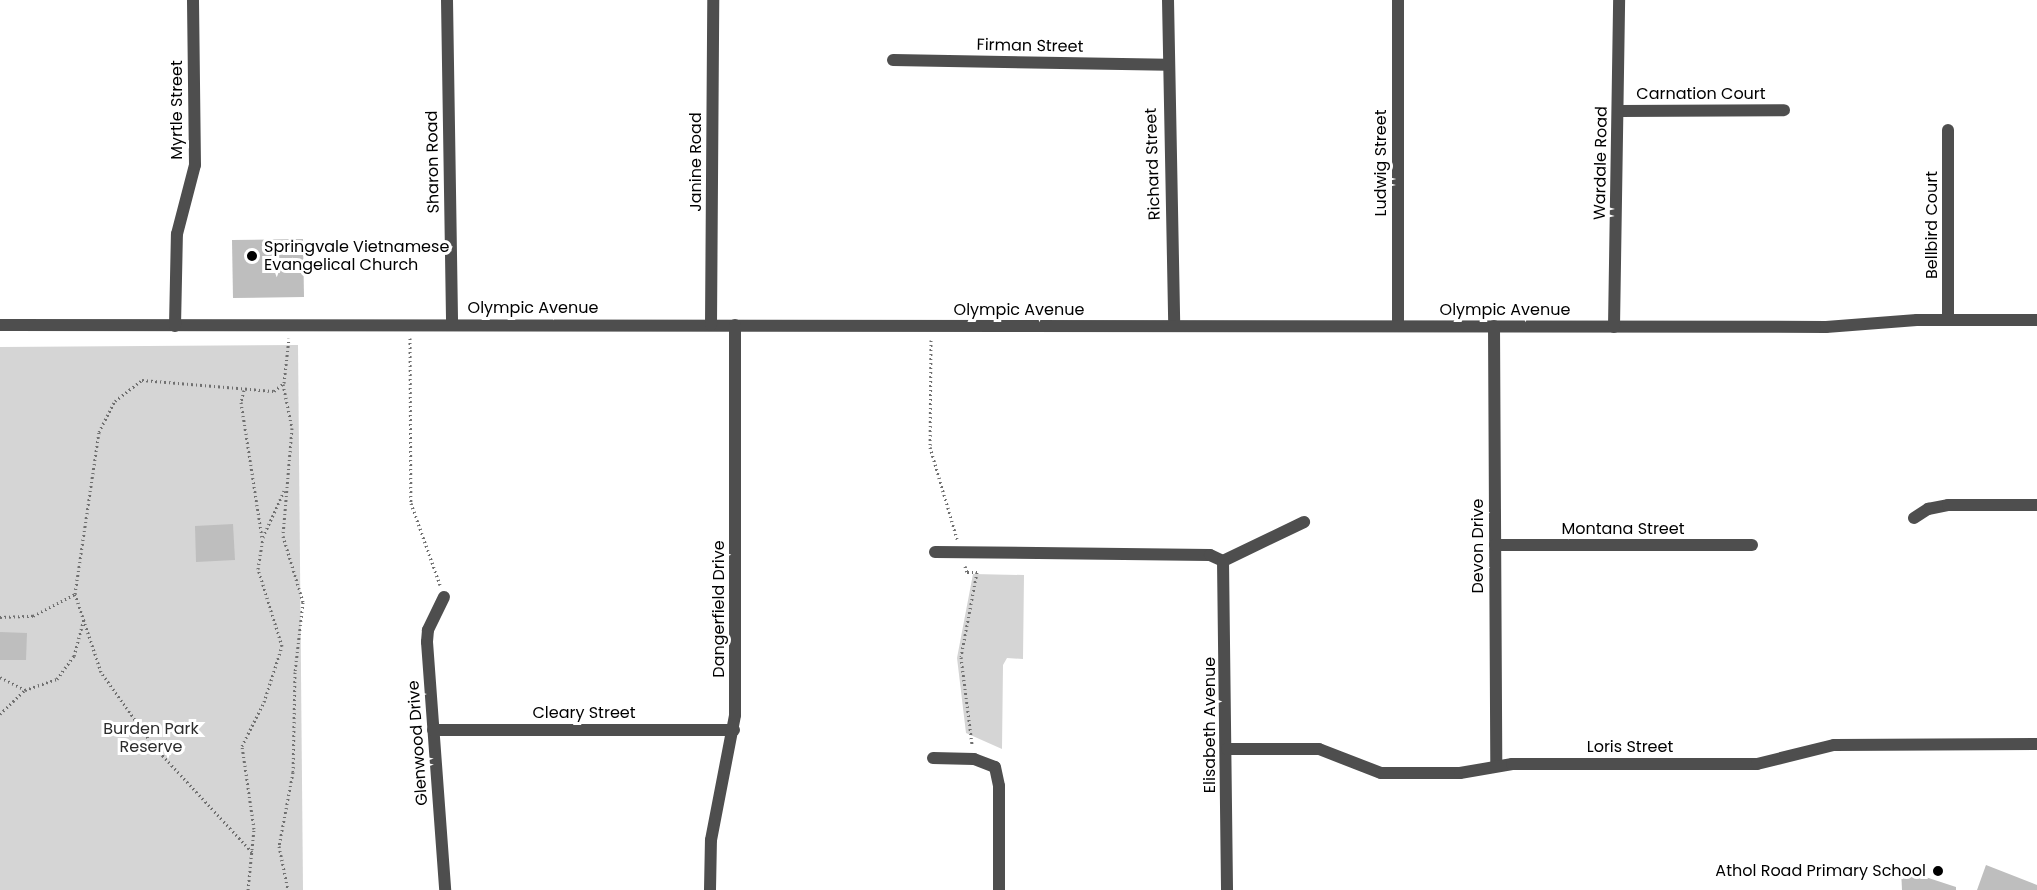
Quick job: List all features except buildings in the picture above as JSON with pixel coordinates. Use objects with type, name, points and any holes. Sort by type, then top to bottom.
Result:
[{"type":"street","name":"Myrtle Street","points":[[175,326],[177,234],[195,165],[193,0]]},
{"type":"street","name":"Sharon Road","points":[[447,0],[452,324]]},
{"type":"street","name":"Janine Road","points":[[711,325],[714,0]]},
{"type":"street","name":"Richard Street","points":[[1168,0],[1167,65],[1174,326]]},
{"type":"street","name":"Ludwig Street","points":[[1398,0],[1398,326]]},
{"type":"street","name":"Wardale Road","points":[[1614,327],[1619,0]]},
{"type":"street","name":"Firman Street","points":[[893,60],[1167,65]]},
{"type":"street","name":"Carnation Court","points":[[1619,111],[1784,110]]},
{"type":"street","name":"Bellbird Court","points":[[1948,129],[1948,320]]},
{"type":"street","name":"Olympic Avenue","points":[[0,325],[1614,327],[1843,326],[1948,320],[2037,320]]},
{"type":"street","name":"Dangerfield Drive","points":[[710,890],[711,840],[734,730],[735,325]]},
{"type":"street","name":"Devon Drive","points":[[1494,327],[1496,766]]},
{"type":"street","points":[[1914,518],[1928,509],[1948,505],[2037,505]]},
{"type":"street","points":[[935,552],[1210,555],[1223,561],[1304,522]]},
{"type":"street","name":"Montana Street","points":[[1495,545],[1752,545]]},
{"type":"street","name":"Elisabeth Avenue","points":[[1223,561],[1227,890]]},
{"type":"street","name":"Glenwood Drive","points":[[444,597],[428,630],[445,890]]},
{"type":"street","name":"Cleary Street","points":[[433,730],[734,730]]},
{"type":"street","name":"Loris Street","points":[[1227,748],[1319,749],[1381,773],[1471,773],[1496,766],[1757,764],[1834,745],[2037,744]]},
{"type":"street","points":[[933,758],[974,759],[989,762],[998,778],[999,890]]},
{"type":"path","points":[[288,890],[279,846],[293,772],[295,672],[303,602],[283,536],[292,428],[283,384],[289,362],[289,325]]},
{"type":"path","points":[[410,325],[411,503],[444,597]]},
{"type":"path","points":[[931,326],[930,447],[967,572],[977,572],[960,657],[974,759]]},
{"type":"path","points":[[252,852],[153,745],[101,672],[75,594],[99,432],[115,401],[142,380],[274,391],[283,384]]},
{"type":"path","points":[[244,390],[241,402],[262,540],[258,569],[282,646],[264,702],[242,746],[254,829],[248,890]]},
{"type":"path","points":[[262,540],[286,488]]},
{"type":"path","points":[[0,618],[33,616],[75,594]]},
{"type":"path","points":[[0,714],[25,690],[57,679],[74,656],[84,618]]},
{"type":"path","points":[[0,677],[25,690]]},
{"type":"green space","name":"Burden Park Reserve","points":[[298,345],[303,890],[0,890],[0,347]]},
{"type":"green space","points":[[973,574],[1024,575],[1023,659],[1007,658],[1003,665],[1002,749],[966,733],[957,658]]},
{"type":"place","name":"Springvale Vietnamese Evangelical Church","points":[[252,256]]},
{"type":"place","name":"Athol Road Primary School","points":[[1938,871]]}]
